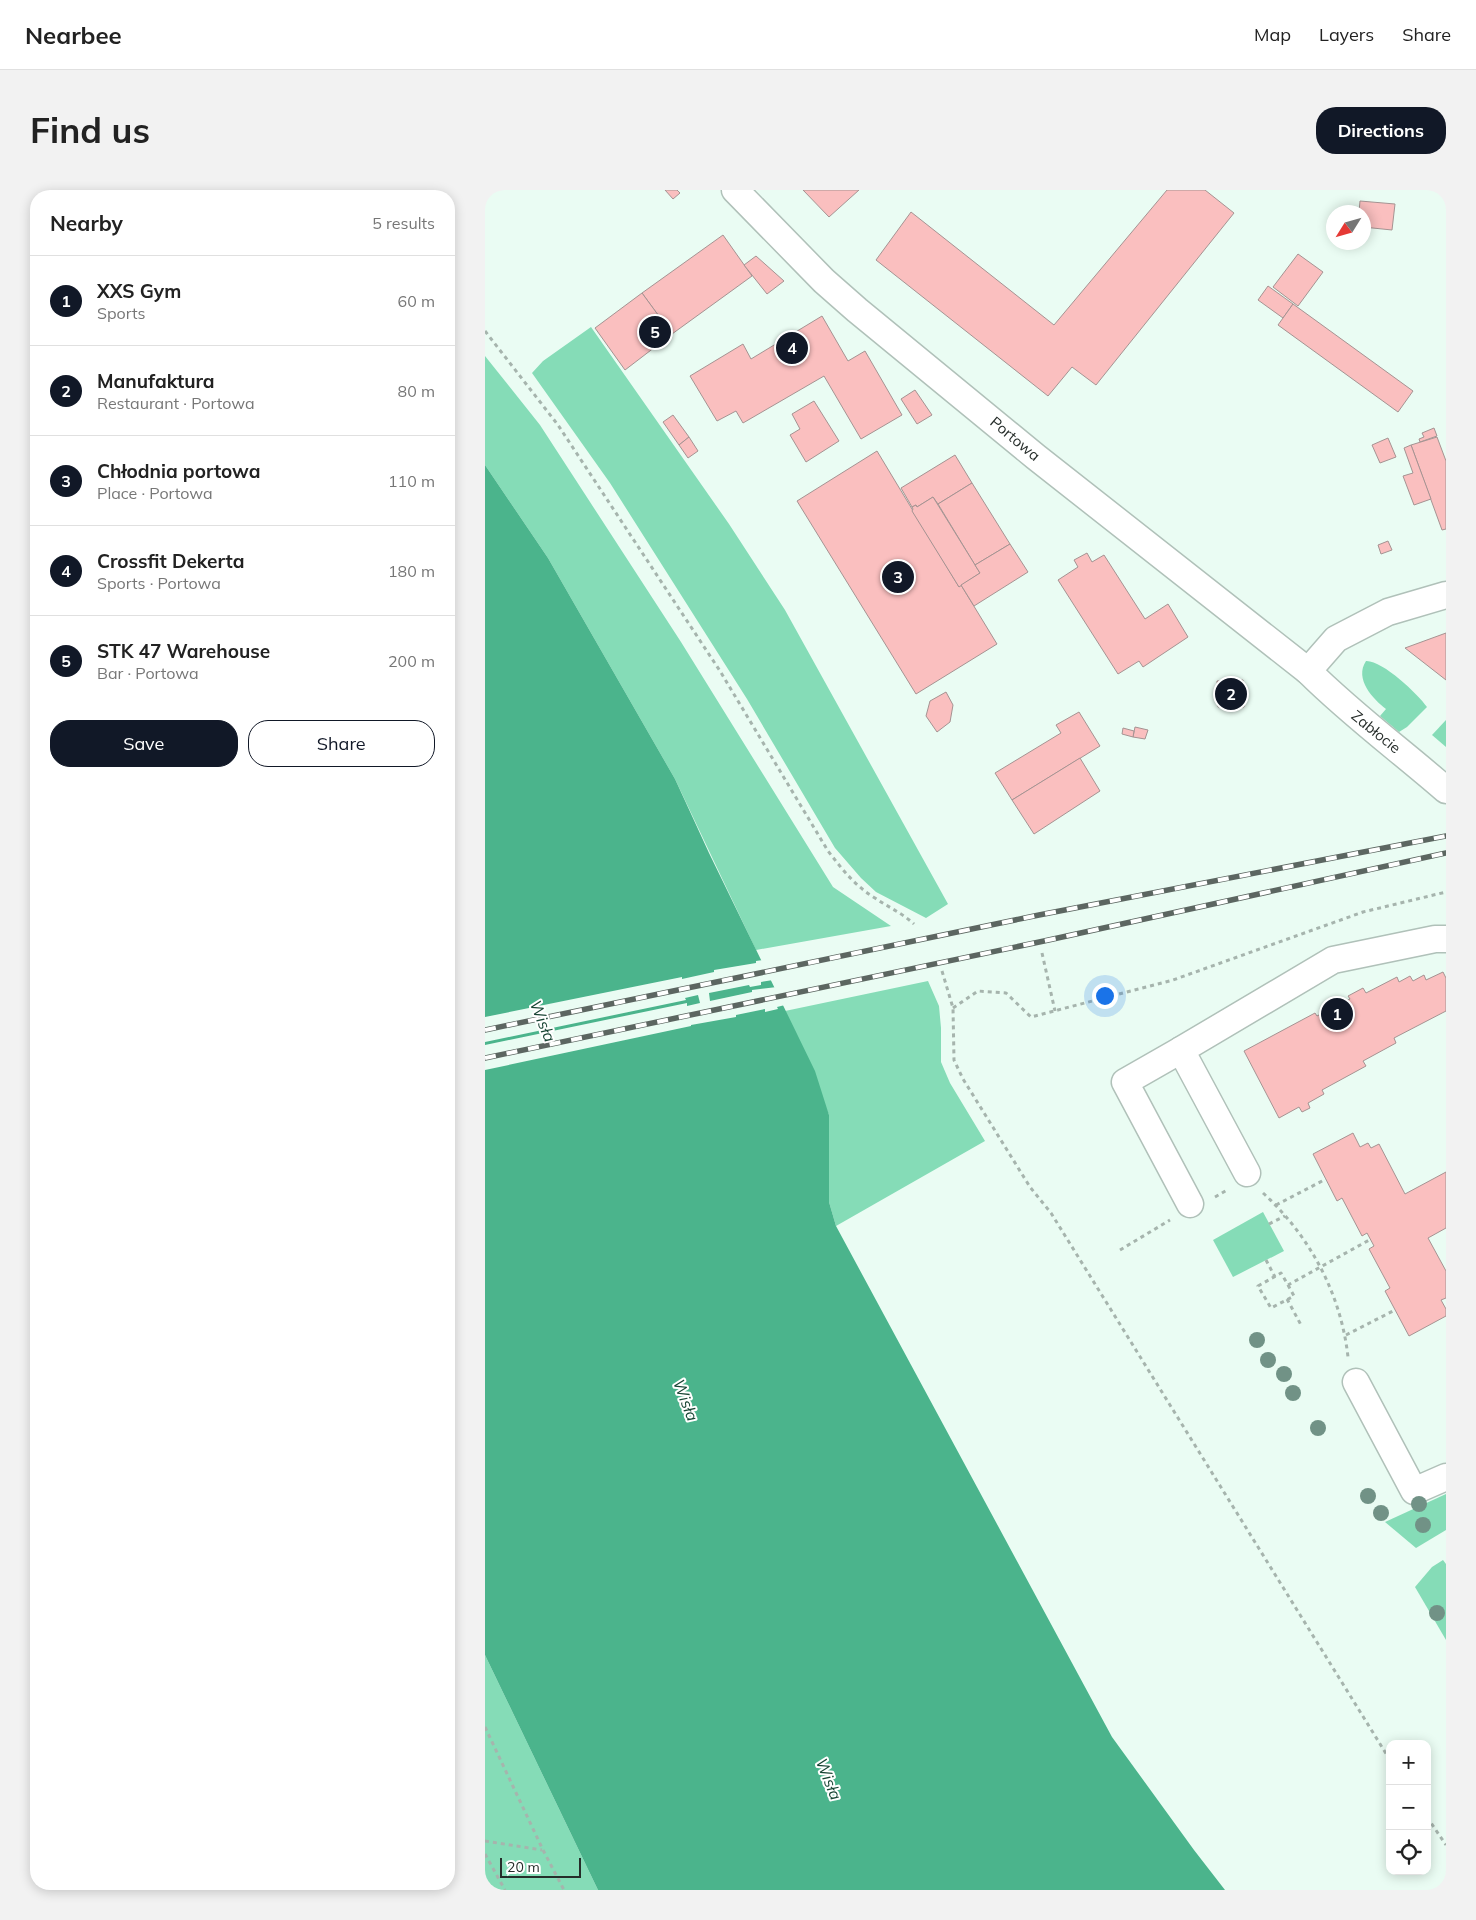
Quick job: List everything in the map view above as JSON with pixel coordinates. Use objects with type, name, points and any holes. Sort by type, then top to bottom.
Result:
[{"type":"street","name":"Portowa","points":[[735,190],[824,281],[857,310],[1036,457],[1308,671]]},
{"type":"street","points":[[1308,671],[1336,639],[1388,612],[1446,595]]},
{"type":"street","name":"Zabłocie","points":[[1308,671],[1337,700],[1446,790]]},
{"type":"street","points":[[1190,1204],[1125,1082],[1333,960],[1446,939]]},
{"type":"street","points":[[1181,1050],[1247,1173]]},
{"type":"street","points":[[1356,1382],[1414,1491],[1446,1477]]},
{"type":"path","points":[[485,331],[563,433],[720,671],[833,857],[846,875],[866,892],[905,915],[914,924]]},
{"type":"path","points":[[953,1008],[978,991],[1006,993],[1031,1017],[1173,980],[1363,912],[1446,892]]},
{"type":"path","points":[[1042,953],[1055,1011]]},
{"type":"path","points":[[942,971],[953,1008],[954,1060],[963,1079],[1030,1187],[1056,1221],[1386,1754]]},
{"type":"path","points":[[1247,1173],[1256,1187],[1276,1205],[1299,1233],[1321,1266],[1346,1335],[1349,1364],[1356,1382]]},
{"type":"path","points":[[1276,1205],[1325,1179]]},
{"type":"path","points":[[1269,1224],[1285,1216]]},
{"type":"path","points":[[1120,1250],[1162,1225]]},
{"type":"path","points":[[1288,1285],[1371,1239]]},
{"type":"path","points":[[1266,1260],[1275,1277]]},
{"type":"path","points":[[1281,1273],[1294,1296],[1271,1308],[1258,1286],[1275,1277],[1281,1273]]},
{"type":"path","points":[[1287,1299],[1301,1325]]},
{"type":"path","points":[[1346,1335],[1395,1310]]},
{"type":"path","points":[[485,1727],[564,1890]]},
{"type":"path","points":[[1431,1823],[1446,1845]]},
{"type":"path","points":[[485,1841],[543,1850]]},
{"type":"path","points":[[485,1854],[505,1890]]},
{"type":"shaded area","points":[[591,327],[729,524],[785,610],[948,904],[926,918],[876,892],[835,848],[747,699],[610,483],[532,373],[543,361]]},
{"type":"shaded area","points":[[485,356],[540,425],[681,642],[833,887],[891,926],[756,950],[675,779],[548,558],[485,465]]},
{"type":"shaded area","points":[[1366,661],[1373,662],[1390,672],[1408,686],[1427,707],[1407,727],[1399,732],[1380,716],[1386,709],[1371,694],[1364,681],[1362,675]]},
{"type":"shaded area","points":[[1446,720],[1446,747],[1432,735]]},
{"type":"shaded area","points":[[928,981],[939,1006],[941,1062],[950,1083],[985,1141],[836,1226],[829,1202],[829,1115],[785,1011]]},
{"type":"shaded area","points":[[1263,1212],[1284,1251],[1233,1277],[1213,1240]]},
{"type":"shaded area","points":[[1446,1494],[1446,1530],[1416,1548],[1385,1522]]},
{"type":"shaded area","points":[[1443,1560],[1446,1564],[1446,1640],[1415,1587],[1432,1567]]},
{"type":"shaded area","points":[[485,1655],[598,1890],[485,1890]]},
{"type":"water","name":"Wisła","points":[[485,465],[548,558],[675,779],[815,1071],[829,1115],[829,1202],[836,1226],[1112,1737],[1225,1890],[598,1890],[485,1655]]},
{"type":"pier","points":[[763,960],[773,980],[761,982],[761,985],[750,987],[749,985],[709,993],[710,1001],[752,992],[752,990],[777,987],[785,1005],[777,1007],[778,1009],[765,1012],[765,1009],[736,1015],[736,1017],[485,1070],[485,1045],[687,1003],[687,1006],[700,1003],[698,995],[685,998],[686,1000],[485,1042],[485,1017],[682,977],[682,979]]},
{"type":"building","points":[[665,190],[677,190],[680,193],[673,199]]},
{"type":"building","points":[[803,190],[859,190],[829,217]]},
{"type":"building","points":[[1167,190],[1205,190],[1234,213],[1096,385],[1072,367],[1048,396],[876,260],[911,212],[1054,325]]},
{"type":"building","points":[[1360,201],[1395,204],[1392,230],[1371,228],[1371,205],[1360,205]]},
{"type":"building","points":[[723,235],[752,276],[672,334],[642,293]]},
{"type":"building","points":[[1298,254],[1323,272],[1298,306],[1273,287]]},
{"type":"building","points":[[756,256],[784,281],[767,294],[744,265]]},
{"type":"building","points":[[1268,286],[1293,304],[1283,318],[1258,300]]},
{"type":"building","points":[[642,293],[672,334],[625,370],[595,328]]},
{"type":"building","points":[[1293,304],[1413,391],[1398,412],[1278,325]]},
{"type":"building","points":[[822,316],[848,361],[865,351],[902,415],[861,439],[824,376],[743,423],[736,411],[717,421],[690,376],[743,344],[751,359]]},
{"type":"building","points":[[915,390],[932,415],[917,424],[901,399]]},
{"type":"building","points":[[814,401],[839,441],[806,462],[790,435],[800,429],[792,414]]},
{"type":"building","points":[[673,415],[689,437],[679,445],[663,422]]},
{"type":"building","points":[[1434,428],[1437,436],[1420,442],[1419,439],[1424,437],[1422,433]]},
{"type":"building","points":[[689,437],[698,451],[688,458],[679,445]]},
{"type":"building","points":[[1437,437],[1446,461],[1446,529],[1442,530],[1411,445]]},
{"type":"building","points":[[1388,438],[1396,457],[1380,463],[1372,445]]},
{"type":"building","points":[[1411,445],[1431,499],[1414,505],[1403,476],[1413,473],[1404,448]]},
{"type":"building","points":[[877,451],[959,587],[961,585],[997,644],[916,694],[797,501]]},
{"type":"building","points":[[955,455],[972,483],[938,504],[933,497],[917,507],[916,505],[912,507],[901,488]]},
{"type":"building","points":[[972,483],[1010,544],[975,565],[938,504]]},
{"type":"building","points":[[933,497],[980,573],[959,587],[912,511],[912,507],[916,505],[917,507]]},
{"type":"building","points":[[1388,541],[1392,550],[1381,554],[1378,545]]},
{"type":"building","points":[[1010,544],[1028,572],[974,606],[961,585],[980,573],[975,565]]},
{"type":"building","points":[[1087,553],[1092,562],[1104,555],[1145,619],[1168,604],[1188,637],[1143,667],[1139,661],[1118,674],[1058,580],[1078,567],[1074,560]]},
{"type":"building","points":[[1446,633],[1446,680],[1405,648]]},
{"type":"building","points":[[1243,680],[1244,707],[1218,707],[1217,681]]},
{"type":"building","points":[[946,692],[953,705],[950,722],[937,732],[926,716],[930,701]]},
{"type":"building","points":[[1079,712],[1100,746],[1012,800],[995,773],[1061,733],[1056,725]]},
{"type":"building","points":[[1135,727],[1148,730],[1145,739],[1133,737]]},
{"type":"building","points":[[1123,728],[1134,731],[1133,737],[1122,734]]},
{"type":"building","points":[[1080,758],[1100,791],[1034,834],[1012,800]]},
{"type":"building","points":[[1443,972],[1446,978],[1446,1011],[1394,1038],[1396,1043],[1363,1061],[1366,1066],[1322,1090],[1324,1094],[1308,1103],[1310,1108],[1302,1112],[1299,1107],[1279,1118],[1244,1051],[1315,1013],[1317,1016],[1350,999],[1348,996],[1363,988],[1366,993],[1397,977],[1399,982],[1410,976],[1413,981],[1424,975],[1426,980]]},
{"type":"building","points":[[1353,1133],[1360,1147],[1368,1143],[1371,1148],[1379,1144],[1405,1194],[1446,1172],[1446,1228],[1428,1238],[1446,1271],[1446,1298],[1441,1300],[1446,1309],[1446,1316],[1409,1336],[1385,1291],[1390,1288],[1369,1249],[1374,1246],[1367,1233],[1362,1236],[1342,1198],[1337,1201],[1313,1154]]},
{"type":"railway","points":[[485,1030],[1039,915],[1446,836]]},
{"type":"railway","points":[[485,1058],[1044,941],[1446,853]]},
{"type":"place","name":"STK 47 Warehouse","points":[[655,332]]},
{"type":"place","name":"Crossfit Dekerta","points":[[792,348]]},
{"type":"place","name":"Chłodnia portowa","points":[[898,577]]},
{"type":"place","name":"Manufaktura","points":[[1231,694]]},
{"type":"place","name":"XXS Gym","points":[[1337,1014]]}]
